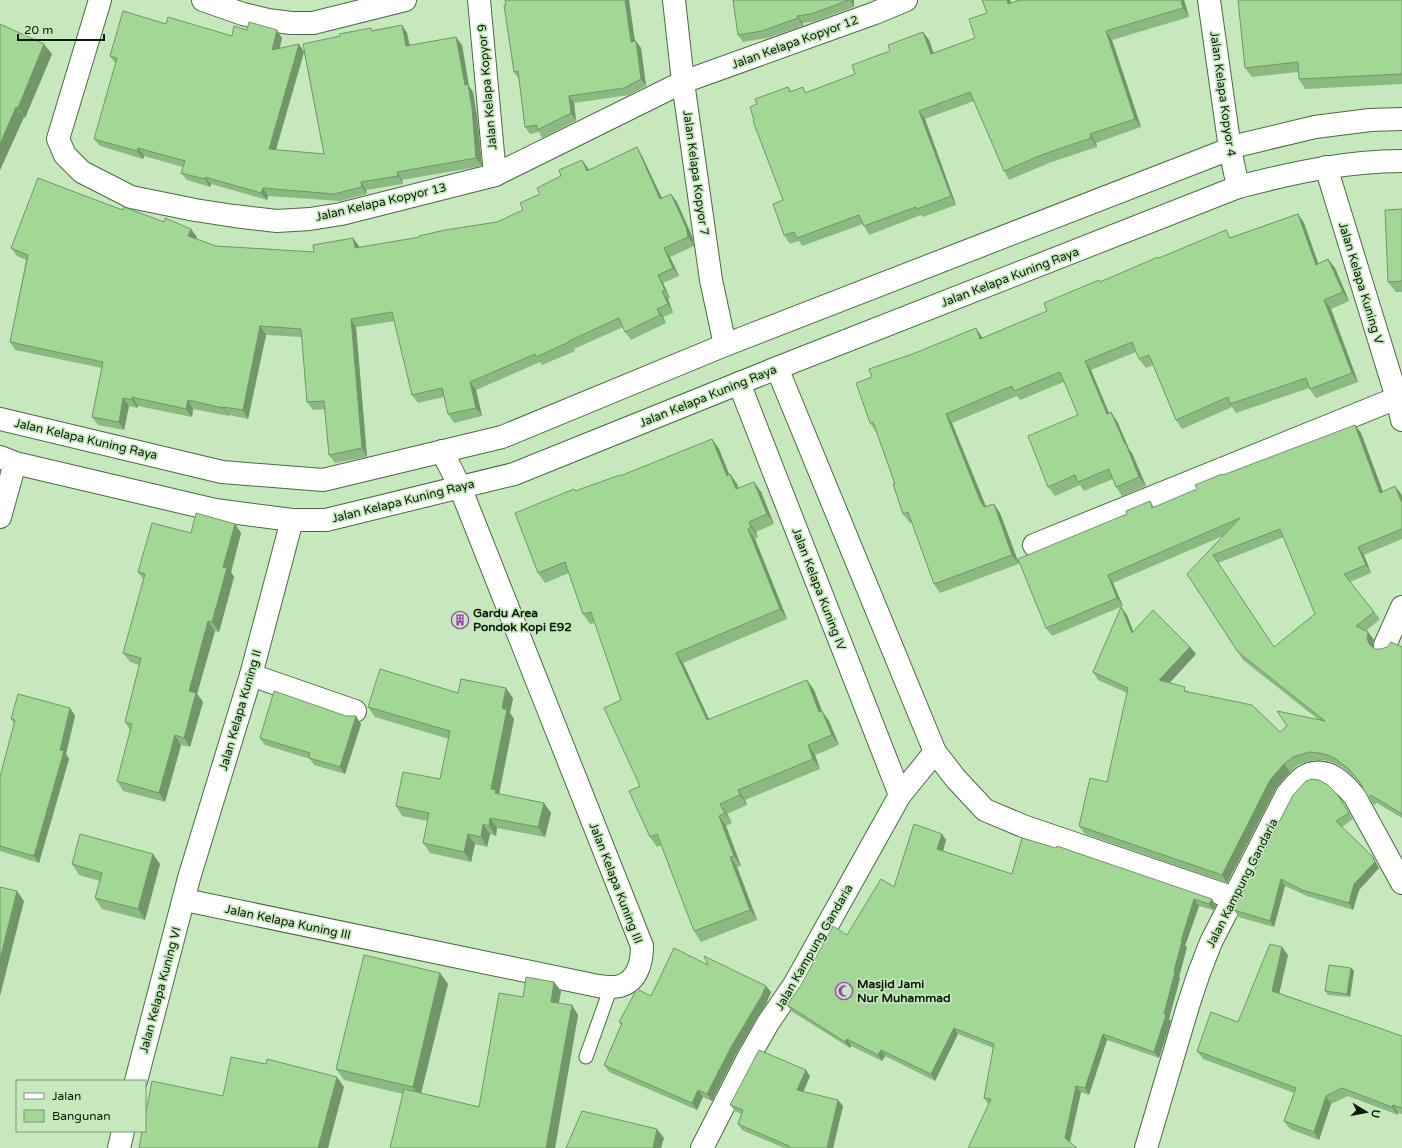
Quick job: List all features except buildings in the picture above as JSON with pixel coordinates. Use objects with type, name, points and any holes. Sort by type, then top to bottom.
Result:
[{"type":"street","name":"Jalan Kelapa Kopyor 13","points":[[100,0],[58,139],[65,155],[82,172],[131,197],[234,216],[277,220],[310,219],[341,214],[495,175],[683,82]]},
{"type":"street","points":[[203,0],[243,14],[268,20],[291,23],[313,23],[405,0]]},
{"type":"street","name":"Jalan Kelapa Kopyor 9","points":[[479,0],[495,175]]},
{"type":"street","name":"Jalan Kelapa Kopyor 7","points":[[674,0],[683,82],[711,280],[726,345]]},
{"type":"street","name":"Jalan Kelapa Kopyor 12","points":[[683,82],[875,6],[906,0]]},
{"type":"street","name":"Jalan Kelapa Kopyor 4","points":[[1209,0],[1230,149],[1238,187]]},
{"type":"street","name":"Jalan Kelapa Kuning Raya","points":[[0,419],[222,472],[323,480],[502,437],[726,345],[1240,145],[1314,127],[1370,120],[1402,119]]},
{"type":"street","name":"Jalan Kelapa Kuning Raya","points":[[8,460],[215,510],[292,520],[326,520],[514,474],[739,383],[1238,187],[1326,167],[1377,161],[1402,161]]},
{"type":"street","name":"Jalan Kelapa Kuning V","points":[[1326,167],[1400,398],[1402,420]]},
{"type":"street","points":[[777,368],[936,752],[956,779],[985,810],[1023,826],[1234,898]]},
{"type":"street","name":"Jalan Kelapa Kuning IV","points":[[739,383],[900,795]]},
{"type":"street","points":[[1034,545],[1400,398]]},
{"type":"street","name":"Jalan Kelapa Kuning III","points":[[185,900],[598,986],[622,986],[638,971],[642,958],[642,946],[460,487],[442,451]]},
{"type":"street","points":[[0,516],[8,460]]},
{"type":"street","name":"Jalan Kelapa Kuning II","points":[[185,900],[190,878],[251,675],[292,520]]},
{"type":"street","points":[[1385,644],[1402,607]]},
{"type":"street","points":[[251,675],[355,711]]},
{"type":"street","name":"Jalan Kampung Gandaria","points":[[702,1148],[747,1060],[768,1023],[794,985],[900,795],[936,752]]},
{"type":"street","name":"Jalan Kampung Gandaria","points":[[1146,1148],[1199,974],[1211,942],[1287,794],[1297,782],[1307,775],[1320,772],[1332,776],[1345,785],[1355,797],[1402,883]]},
{"type":"street","name":"Jalan Kelapa Kuning VI","points":[[136,1080],[185,900]]},
{"type":"street","points":[[118,1148],[123,1132]]},
{"type":"lane","points":[[586,1057],[611,987]]},
{"type":"place","name":"Gardu Area Pondok Kopi E92","points":[[460,620]]},
{"type":"place","name":"Masjid Jami Nur Muhammad","points":[[844,991]]}]
